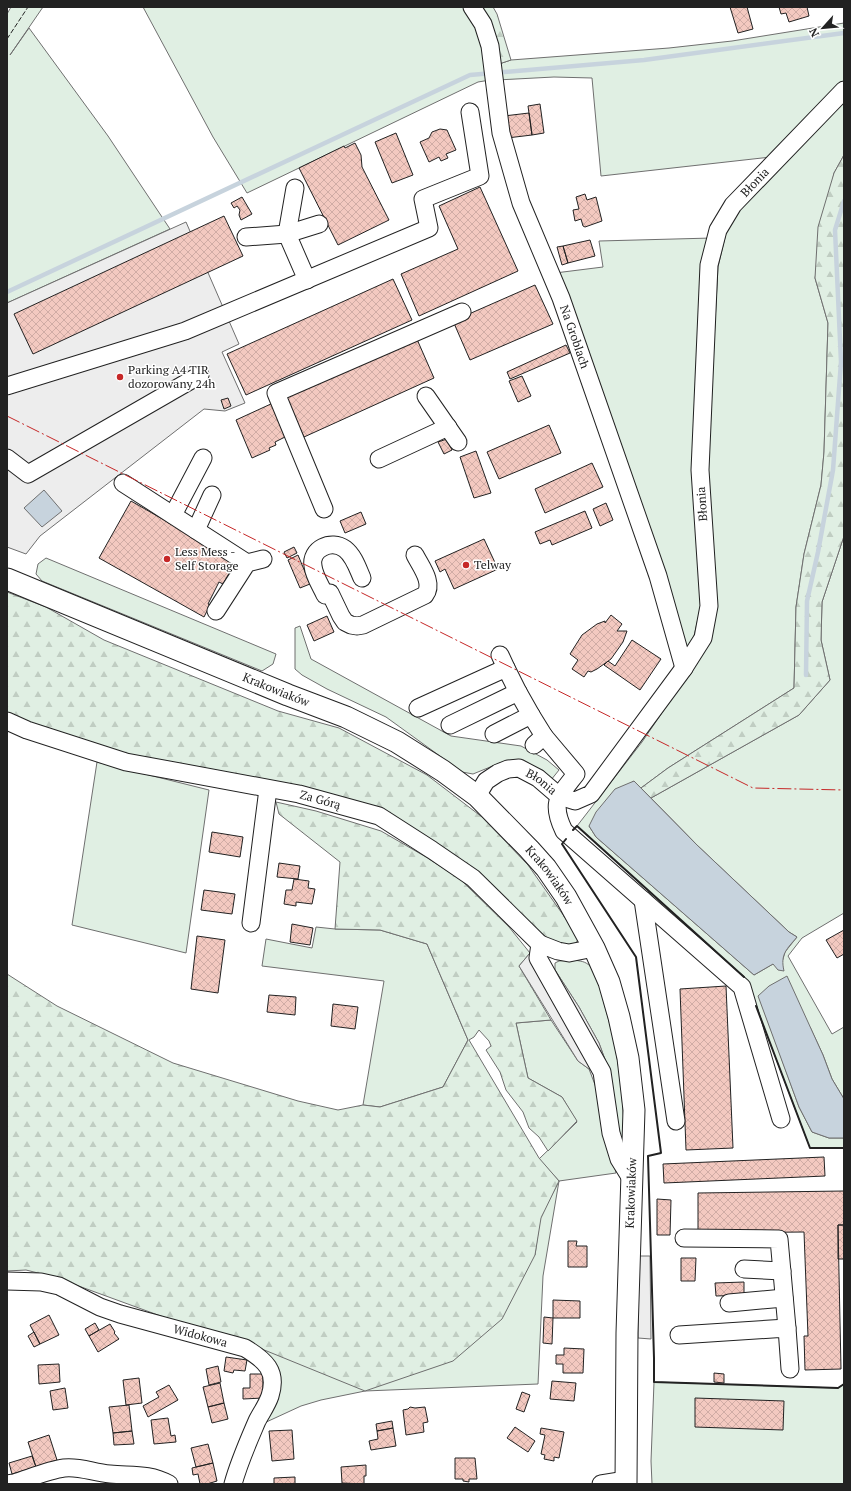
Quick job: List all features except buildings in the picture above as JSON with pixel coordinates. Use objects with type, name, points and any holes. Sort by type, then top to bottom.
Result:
[{"type":"main road","name":"Krakowiaków","points":[[7,579],[372,729],[428,761],[477,796],[546,868],[566,897],[594,948],[608,982],[619,1017],[628,1058],[634,1110],[627,1332],[626,1482]]},
{"type":"street","name":"Na Groblach","points":[[472,7],[483,24],[490,46],[501,133],[520,204],[564,306],[658,576],[684,668]]},
{"type":"street","name":"Błonia","points":[[477,796],[486,781],[498,773],[508,769],[519,768],[538,778],[559,796],[575,801],[591,794],[684,668],[702,638],[709,606],[700,470],[710,265],[718,230],[733,205],[844,90]]},
{"type":"street","points":[[7,386],[185,331],[429,228],[423,199],[480,176],[470,112]]},
{"type":"street","points":[[295,188],[287,234],[307,280]]},
{"type":"street","points":[[246,237],[287,234],[319,224]]},
{"type":"street","points":[[324,509],[276,393],[462,312]]},
{"type":"street","points":[[7,458],[28,474],[200,375]]},
{"type":"street","points":[[426,396],[458,442]]},
{"type":"street","points":[[379,458],[448,427]]},
{"type":"street","points":[[173,515],[203,458]]},
{"type":"street","points":[[123,483],[196,530],[255,561],[216,611]]},
{"type":"street","points":[[196,530],[212,495]]},
{"type":"street","points":[[362,578],[355,562],[345,549],[330,545],[323,547],[318,551],[314,558],[312,565],[314,572],[345,622],[351,625],[363,625],[425,595],[427,592],[428,583],[415,555]]},
{"type":"street","points":[[418,708],[503,662],[531,715],[539,741],[576,774],[559,796],[556,805],[557,814],[564,831],[742,987],[782,1119]]},
{"type":"street","points":[[450,725],[518,692]]},
{"type":"street","points":[[494,734],[531,715]]},
{"type":"street","name":"Za Górą","points":[[7,721],[27,730],[126,762],[299,794],[379,816],[473,878],[540,944],[569,954],[594,948]]},
{"type":"street","points":[[251,923],[268,789]]},
{"type":"street","points":[[643,900],[676,1120]]},
{"type":"street","points":[[540,944],[538,958],[602,1072],[611,1132],[619,1159],[632,1180]]},
{"type":"street","points":[[684,1238],[779,1239],[790,1369]]},
{"type":"street","points":[[744,1269],[782,1271]]},
{"type":"street","name":"Widokowa","points":[[7,1281],[41,1282],[59,1286],[100,1307],[120,1314],[245,1348],[260,1356],[266,1363],[271,1374],[273,1384],[270,1398],[242,1455],[233,1484]]},
{"type":"street","points":[[729,1303],[784,1298]]},
{"type":"street","points":[[679,1336],[787,1328]]},
{"type":"street","points":[[7,1484],[62,1468],[76,1467],[109,1474],[148,1476],[160,1479],[169,1484]]},
{"type":"street","points":[[601,1484],[626,1482]]},
{"type":"green space","points":[[11,7],[43,7],[10,55],[29,28],[108,136],[170,229],[7,303],[7,14]]},
{"type":"green space","points":[[143,7],[470,7],[473,13],[490,80],[478,82],[247,193],[213,137]]},
{"type":"green space","points":[[477,7],[493,7],[497,14],[511,60],[496,65]]},
{"type":"green space","points":[[844,23],[844,82],[771,157],[601,176],[592,78],[554,77],[497,80],[496,65],[511,60],[669,48],[732,41]]},
{"type":"green space","points":[[844,98],[844,155],[834,173],[815,278],[828,323],[824,452],[821,485],[804,554],[796,607],[794,688],[668,768],[641,788],[633,781],[589,826],[596,837],[754,975],[773,964],[782,962],[785,952],[797,937],[789,932],[697,845],[651,798],[799,715],[830,680],[821,640],[822,602],[844,536],[844,913],[802,938],[788,956],[832,1034],[844,1027],[844,1099],[832,1079],[810,1027],[759,996],[799,1107],[812,1132],[829,1138],[844,1138],[844,1148],[810,1148],[746,980],[577,826],[642,742],[707,647],[713,617],[707,469],[718,267],[726,233],[741,208]]},
{"type":"green space","points":[[844,155],[844,536],[822,602],[821,640],[830,680],[799,715],[651,798],[641,788],[668,768],[794,688],[796,607],[804,554],[821,485],[824,452],[828,323],[815,278],[818,227],[834,173]]},
{"type":"green space","points":[[712,238],[702,601],[694,636],[686,651],[555,273],[603,267],[599,241]]},
{"type":"green space","points":[[46,558],[276,654],[273,664],[262,671],[42,581],[36,574],[38,564]]},
{"type":"green space","points":[[7,592],[46,607],[104,640],[278,711],[339,728],[427,775],[482,817],[528,865],[566,919],[578,939],[574,948],[548,944],[374,809],[118,753],[7,716]]},
{"type":"green space","points":[[300,626],[311,659],[451,736],[521,746],[547,760],[559,770],[551,780],[505,761],[473,774],[462,772],[386,717],[327,689],[302,675],[295,669],[295,628]]},
{"type":"green space","points":[[97,762],[209,790],[186,953],[72,925]]},
{"type":"green space","points":[[276,802],[316,811],[381,831],[460,879],[509,927],[530,953],[519,966],[551,1020],[516,1023],[528,1078],[562,1097],[577,1121],[548,1151],[539,1137],[529,1128],[523,1112],[506,1090],[500,1072],[486,1050],[491,1046],[489,1041],[479,1030],[474,1037],[469,1040],[539,1158],[559,1181],[541,1218],[535,1255],[502,1319],[453,1361],[365,1391],[252,1345],[188,1326],[54,1277],[26,1270],[7,1271],[7,974],[57,1006],[173,1063],[298,1101],[338,1110],[363,1105],[380,1107],[443,1087],[468,1040],[427,944],[380,930],[335,929],[340,862],[279,814]]},
{"type":"green space","points":[[316,927],[380,930],[427,944],[468,1040],[443,1087],[380,1107],[363,1105],[384,981],[262,966],[266,939],[312,948]]},
{"type":"green space","points":[[573,960],[586,963],[593,970],[599,983],[608,1017],[621,1083],[624,1138],[621,1147],[611,1076],[599,1043],[579,1007],[555,970],[555,963],[559,961]]},
{"type":"green space","points":[[551,1020],[578,1061],[589,1069],[597,1090],[616,1173],[559,1181],[539,1159],[577,1122],[562,1097],[528,1078],[516,1023]]},
{"type":"green space","points":[[559,1181],[543,1276],[538,1384],[365,1391],[321,1400],[301,1406],[262,1424],[274,1405],[252,1345],[535,1255],[540,1218]]},
{"type":"green space","points":[[654,1382],[838,1388],[844,1384],[844,1484],[652,1484],[651,1461]]},
{"type":"shaded area","name":"Parking A4 TIR dozorowany 24h","points":[[186,222],[239,344],[222,352],[245,403],[225,411],[204,409],[40,536],[26,554],[7,547],[7,303]]},
{"type":"shaded area","points":[[44,490],[62,511],[42,527],[24,508]]},
{"type":"shaded area","points":[[634,781],[697,845],[789,932],[797,937],[785,952],[783,960],[784,971],[778,970],[773,964],[754,975],[596,837],[589,826],[596,812],[615,789]]},
{"type":"shaded area","points":[[530,953],[555,970],[579,1007],[599,1043],[611,1076],[589,1069],[578,1061],[519,966]]},
{"type":"shaded area","points":[[787,976],[823,1055],[832,1079],[844,1099],[844,1138],[829,1138],[812,1132],[799,1107],[758,996],[769,986]]},
{"type":"shaded area","points":[[638,1256],[650,1256],[651,1339],[638,1338]]},
{"type":"waterway","points":[[7,292],[470,75],[644,60],[844,33]]},
{"type":"waterway","points":[[806,675],[807,601],[818,552],[833,470],[841,362],[835,230],[844,201]]},
{"type":"fence","points":[[7,39],[28,7]]},
{"type":"wall","points":[[573,830],[577,826],[744,977]]},
{"type":"wall","points":[[566,839],[562,844],[636,957],[661,1153],[648,1156],[654,1382],[838,1388],[844,1384]]},
{"type":"wall","points":[[756,1006],[810,1148],[844,1148]]},
{"type":"power","points":[[7,416],[753,788],[844,790]]},
{"type":"place","name":"Parking A4 TIR dozorowany 24h","points":[[120,377]]},
{"type":"place","name":"Less Mess - Self Storage","points":[[167,559]]},
{"type":"place","name":"Telway","points":[[466,565]]}]
